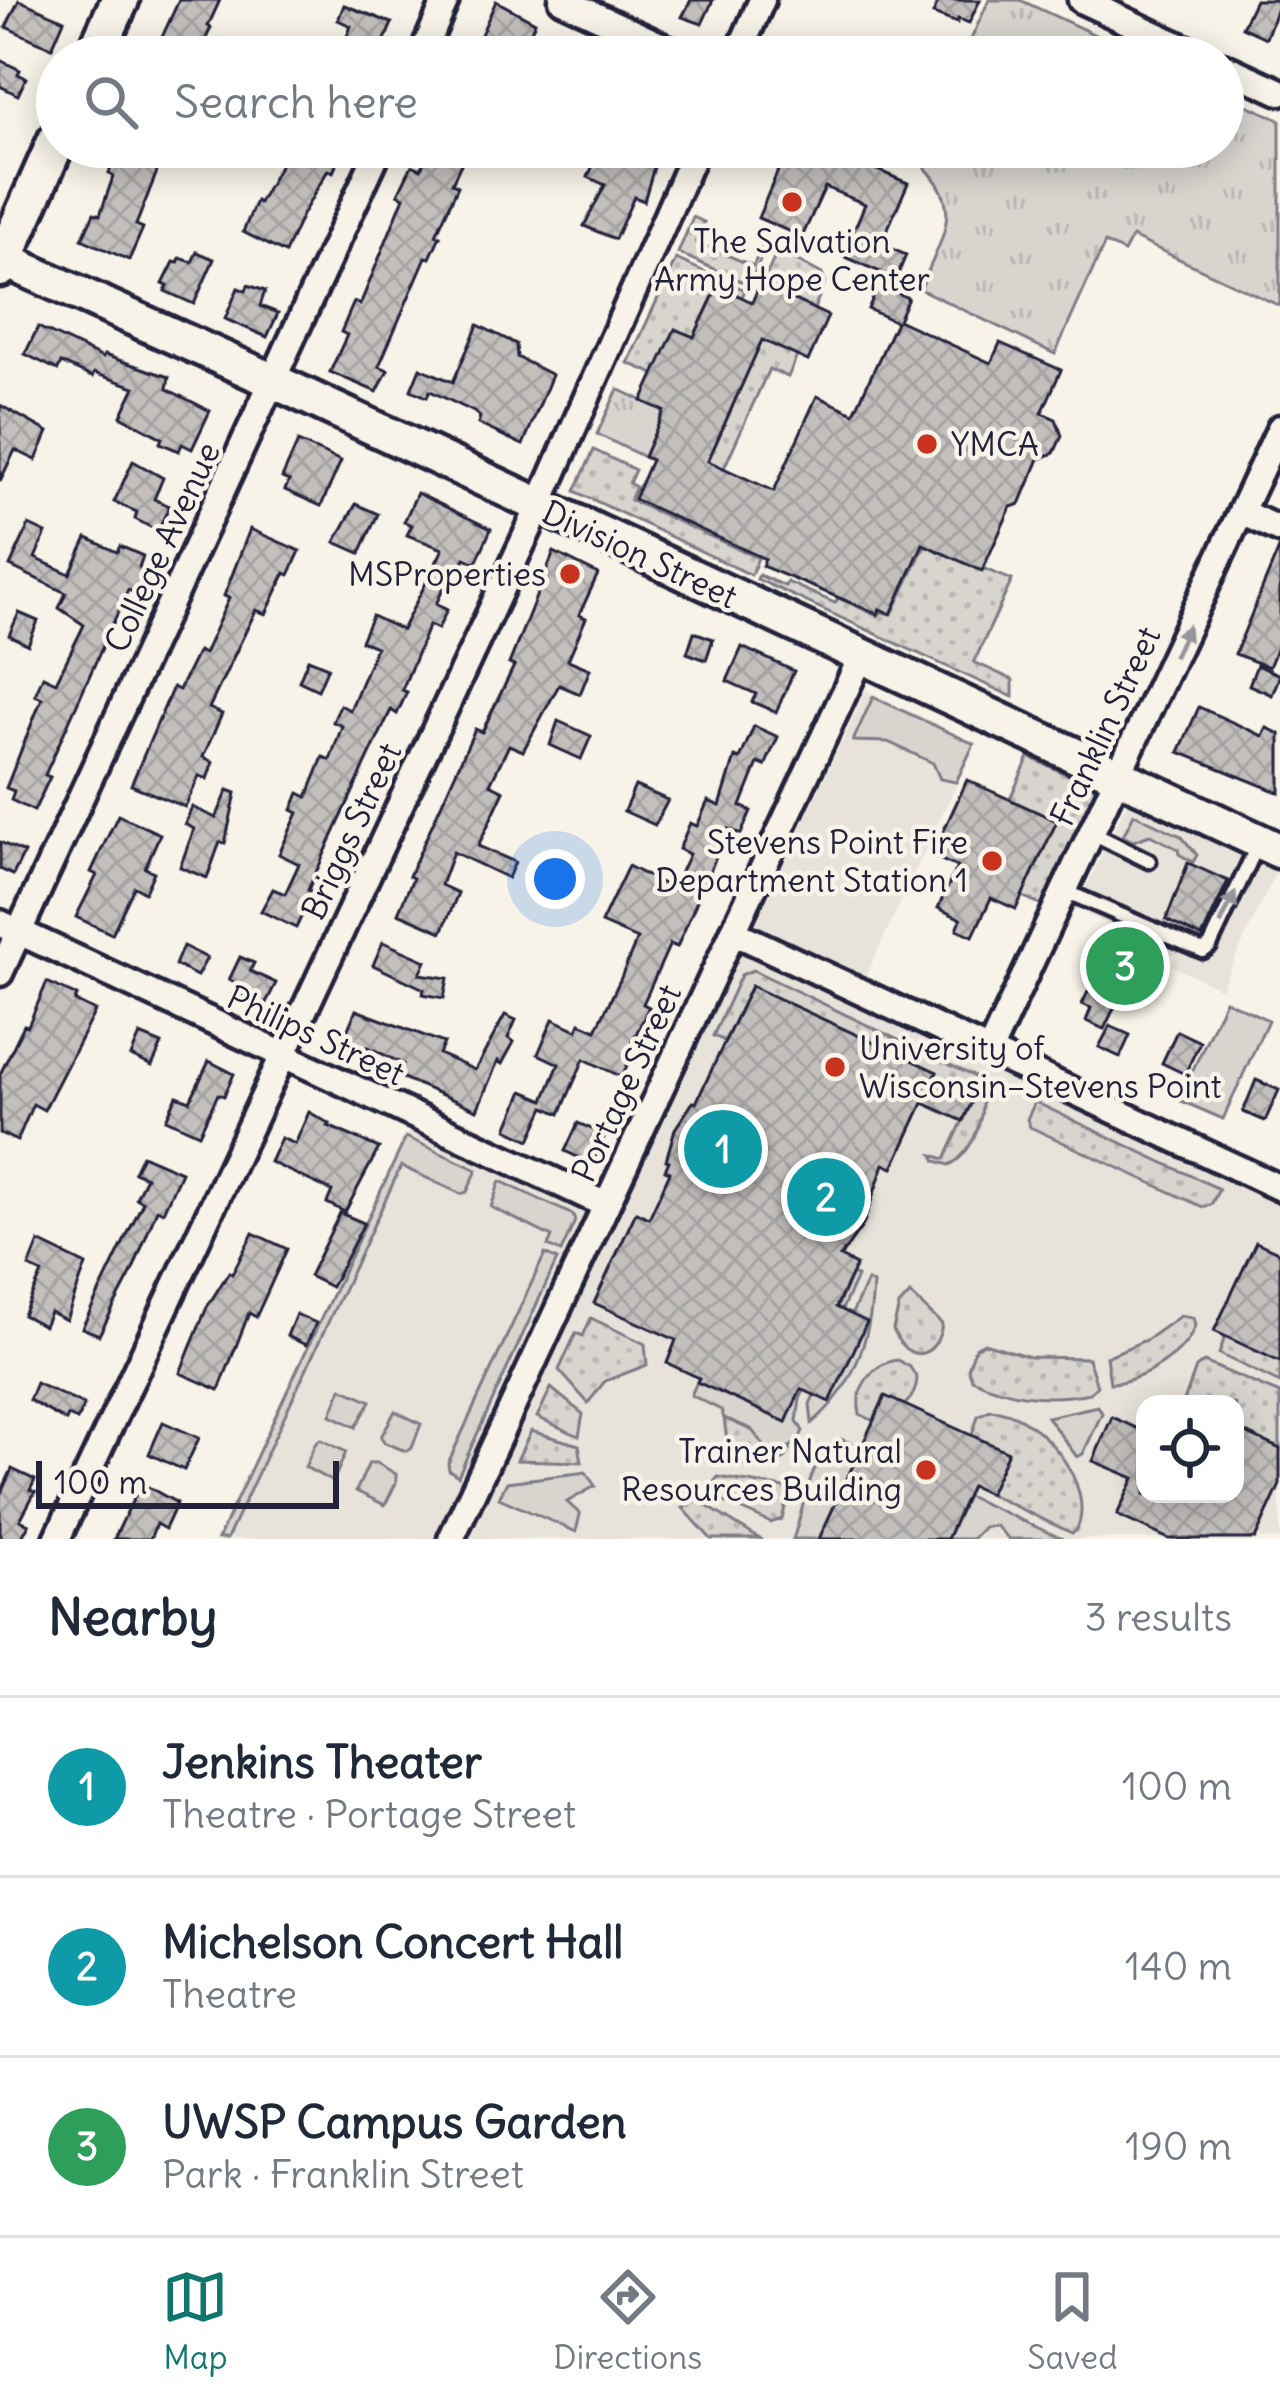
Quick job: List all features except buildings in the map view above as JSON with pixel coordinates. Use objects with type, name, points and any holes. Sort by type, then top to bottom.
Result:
[{"type":"main road","points":[[104,36],[120,0]]},
{"type":"main road","points":[[1,262],[44,168]]},
{"type":"main road","name":"Division Street","points":[[1,262],[275,382],[1270,846]]},
{"type":"street","points":[[430,36],[446,0]]},
{"type":"street","points":[[562,0],[640,36]]},
{"type":"street","points":[[746,36],[762,0]]},
{"type":"street","points":[[1082,0],[1159,36]]},
{"type":"street","points":[[1244,76],[1280,92]]},
{"type":"street","name":"College Avenue","points":[[0,973],[10,928],[275,382],[371,168]]},
{"type":"street","name":"Briggs Street","points":[[57,1539],[539,507],[688,168]]},
{"type":"street","name":"Franklin Street","points":[[989,1052],[1280,428]]},
{"type":"street","points":[[1241,512],[1280,530]]},
{"type":"street","name":"Portage Street","points":[[452,1539],[862,655]]},
{"type":"street","name":"Philips Street","points":[[10,928],[606,1205]]},
{"type":"street","points":[[733,932],[1280,1188]]},
{"type":"lane","points":[[1092,833],[1148,861]]},
{"type":"lane","points":[[1065,890],[1203,951],[1270,846]]},
{"type":"shaded area","name":"University of Wisconsin–Stevens Point","points":[[866,690],[976,743],[852,1005],[1280,1206],[1280,1539],[218,1539],[411,1128],[615,1223]]},
{"type":"shaded area","points":[[1127,802],[1276,872],[1221,989],[1172,966],[1175,956],[1076,909]]},
{"type":"green space","points":[[989,0],[1020,0],[1098,36],[973,36]]},
{"type":"green space","points":[[1244,104],[1280,120],[1280,306],[1132,237],[1124,252],[1105,243],[1055,354],[920,289],[946,222],[942,192],[925,168],[1244,168]]},
{"type":"green space","points":[[693,217],[704,222],[696,242],[753,266],[766,246],[750,285],[678,253]]},
{"type":"green space","points":[[778,250],[822,274],[825,282],[814,309],[762,285]]},
{"type":"green space","points":[[676,259],[745,290],[742,297],[718,286],[694,337],[654,374],[628,363]]},
{"type":"green space","points":[[762,340],[797,356],[788,377],[769,369],[724,468],[708,461]]},
{"type":"green space","points":[[618,389],[664,411],[644,457],[597,434]]},
{"type":"green space","points":[[594,450],[635,470],[629,483],[636,487],[630,500],[758,558],[751,575],[575,491]]},
{"type":"green space","points":[[925,545],[1012,580],[974,662],[1013,680],[1013,697],[757,579],[759,575],[785,586],[787,582],[878,616],[892,614]]},
{"type":"green space","points":[[873,697],[974,744],[956,782],[940,779],[933,763],[888,742],[853,741]]},
{"type":"green space","points":[[1029,757],[1096,788],[1042,905],[1022,896],[1056,822],[1010,799]]},
{"type":"green space","points":[[1134,814],[1181,836],[1197,855],[1193,862],[1150,835],[1133,841],[1123,836]]},
{"type":"green space","points":[[1108,935],[1159,959],[1143,996],[1091,972]]},
{"type":"green space","points":[[753,970],[975,1077],[981,1112],[967,1150],[949,1165],[933,1155],[945,1159],[973,1099],[933,1081],[936,1072],[751,986],[725,1041],[713,1036],[741,975]]},
{"type":"green space","points":[[1225,1000],[1268,1020],[1223,1119],[1179,1100]]},
{"type":"green space","points":[[1035,1102],[1219,1189],[1211,1205],[1203,1207],[1030,1127],[1027,1119]]},
{"type":"green space","points":[[406,1137],[477,1170],[467,1192],[461,1194],[401,1166],[227,1539],[218,1539]]},
{"type":"green space","points":[[500,1181],[573,1215],[575,1221],[561,1252],[548,1246],[552,1237],[491,1207]]},
{"type":"green space","points":[[545,1254],[557,1260],[458,1476],[448,1463]]},
{"type":"green space","points":[[852,1274],[857,1277],[800,1399],[797,1421],[803,1431],[793,1445],[766,1448],[751,1429],[724,1418],[721,1410],[691,1395],[697,1382],[786,1422]]},
{"type":"green space","points":[[867,1281],[873,1284],[872,1304],[858,1360],[839,1394],[812,1423],[810,1404]]},
{"type":"green space","points":[[910,1294],[942,1324],[934,1345],[920,1354],[905,1348],[893,1329],[899,1306]]},
{"type":"green space","points":[[1180,1316],[1193,1318],[1195,1325],[1183,1346],[1161,1365],[1135,1378],[1110,1383],[1106,1357],[1148,1339]]},
{"type":"green space","points":[[591,1318],[645,1344],[647,1365],[605,1381],[588,1403],[559,1370],[576,1333],[583,1336]]},
{"type":"green space","points":[[1225,1336],[1280,1362],[1280,1383],[1219,1354]]},
{"type":"green space","points":[[984,1343],[1030,1357],[1088,1358],[1097,1386],[1090,1393],[1044,1397],[986,1385],[972,1379],[968,1369],[975,1348]]},
{"type":"green space","points":[[898,1360],[917,1378],[913,1395],[903,1406],[874,1421],[860,1414],[860,1395],[867,1379],[880,1366]]},
{"type":"green space","points":[[1204,1362],[1280,1394],[1280,1449],[1244,1432],[1244,1395],[1186,1395],[1196,1368]]},
{"type":"green space","points":[[342,1388],[371,1401],[356,1427],[331,1415]]},
{"type":"green space","points":[[551,1388],[583,1414],[579,1436],[537,1417]]},
{"type":"green space","points":[[1098,1406],[1102,1413],[1083,1454],[1077,1457],[1047,1417]]},
{"type":"green space","points":[[990,1410],[1027,1423],[1060,1454],[1079,1494],[1076,1531],[989,1494],[1008,1452],[972,1435],[978,1416]]},
{"type":"green space","points":[[395,1411],[421,1424],[412,1448],[406,1451],[381,1437]]},
{"type":"green space","points":[[724,1418],[755,1432],[766,1448],[791,1446],[786,1457],[776,1465],[723,1465]]},
{"type":"green space","points":[[531,1431],[579,1445],[582,1462],[517,1460]]},
{"type":"green space","points":[[320,1439],[346,1452],[333,1482],[305,1467]]},
{"type":"green space","points":[[840,1439],[862,1447],[819,1539],[793,1539],[814,1471]]},
{"type":"green space","points":[[369,1463],[396,1474],[385,1505],[356,1491]]},
{"type":"green space","points":[[586,1472],[595,1486],[567,1502],[580,1514],[576,1532],[499,1498],[507,1482]]},
{"type":"green space","points":[[718,1477],[785,1488],[788,1496],[782,1519],[771,1523],[705,1493]]},
{"type":"green space","points":[[967,1496],[1063,1539],[1009,1539],[996,1526],[984,1527],[972,1539],[947,1539]]},
{"type":"green space","points":[[697,1500],[760,1539],[711,1539],[683,1508]]},
{"type":"place","name":"The Salvation Army Hope Center","points":[[792,202]]},
{"type":"place","name":"YMCA","points":[[927,444]]},
{"type":"place","name":"MSProperties","points":[[570,574]]},
{"type":"place","name":"Stevens Point Fire Department Station 1","points":[[992,861]]},
{"type":"place","name":"UWSP Campus Garden","points":[[1125,966]]},
{"type":"place","name":"University of Wisconsin–Stevens Point","points":[[835,1067]]},
{"type":"place","name":"Jenkins Theater","points":[[723,1149]]},
{"type":"place","name":"Michelson Concert Hall","points":[[826,1197]]},
{"type":"place","name":"Trainer Natural Resources Building","points":[[926,1470]]}]
